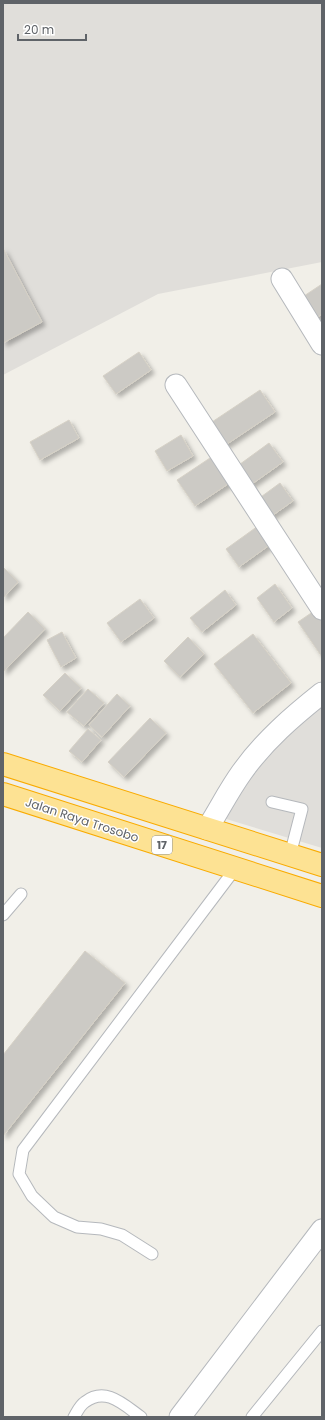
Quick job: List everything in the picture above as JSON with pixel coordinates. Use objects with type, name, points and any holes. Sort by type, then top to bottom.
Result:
[{"type":"highway","name":"17","points":[[3,764],[322,865]]},
{"type":"highway","name":"Jalan Raya Trosobo","points":[[3,794],[322,896]]},
{"type":"street","points":[[282,279],[322,344]]},
{"type":"street","points":[[176,385],[322,609]]},
{"type":"street","points":[[207,829],[242,772],[266,743],[300,710],[322,693]]},
{"type":"street","points":[[180,1417],[322,1230]]},
{"type":"lane","points":[[272,802],[302,809],[290,855]]},
{"type":"lane","points":[[152,1254],[122,1235],[101,1229],[77,1227],[54,1217],[32,1196],[19,1174],[23,1150],[235,869]]},
{"type":"lane","points":[[3,915],[21,894]]},
{"type":"lane","points":[[252,1417],[322,1331]]},
{"type":"lane","points":[[74,1417],[84,1402],[98,1395],[112,1397],[141,1417]]},
{"type":"shaded area","points":[[3,3],[322,3],[322,262],[158,294],[3,375]]},
{"type":"shaded area","points":[[322,695],[322,848],[213,815]]},
{"type":"building","points":[[3,248],[42,322],[3,343]]},
{"type":"building","points":[[322,284],[322,314],[312,321],[298,300]]},
{"type":"building","points":[[139,352],[151,370],[116,394],[103,376]]},
{"type":"building","points":[[260,390],[275,412],[224,446],[209,424]]},
{"type":"building","points":[[69,420],[79,438],[40,460],[30,442]]},
{"type":"building","points":[[181,435],[193,456],[167,471],[155,451]]},
{"type":"building","points":[[269,443],[283,462],[245,489],[232,470]]},
{"type":"building","points":[[213,456],[231,482],[195,506],[177,480]]},
{"type":"building","points":[[280,483],[293,501],[266,520],[254,502]]},
{"type":"building","points":[[258,526],[271,544],[239,567],[226,549]]},
{"type":"building","points":[[3,567],[18,582],[3,598]]},
{"type":"building","points":[[275,584],[292,608],[274,622],[257,598]]},
{"type":"building","points":[[225,590],[236,605],[202,632],[190,618]]},
{"type":"building","points":[[140,599],[154,618],[121,642],[107,623]]},
{"type":"building","points":[[317,609],[322,617],[322,657],[298,622]]},
{"type":"building","points":[[28,612],[45,629],[3,672],[3,638]]},
{"type":"building","points":[[62,632],[76,658],[61,667],[47,640]]},
{"type":"building","points":[[253,634],[291,683],[253,713],[214,664]]},
{"type":"building","points":[[188,637],[204,654],[180,677],[164,661]]},
{"type":"building","points":[[65,673],[81,688],[60,711],[43,695]]},
{"type":"building","points":[[88,689],[104,703],[84,726],[67,712]]},
{"type":"building","points":[[117,694],[130,706],[102,737],[89,725]]},
{"type":"building","points":[[150,718],[166,733],[124,777],[108,762]]},
{"type":"building","points":[[88,729],[101,740],[82,762],[69,751]]},
{"type":"building","points":[[85,951],[125,983],[3,1136],[3,1055]]}]
